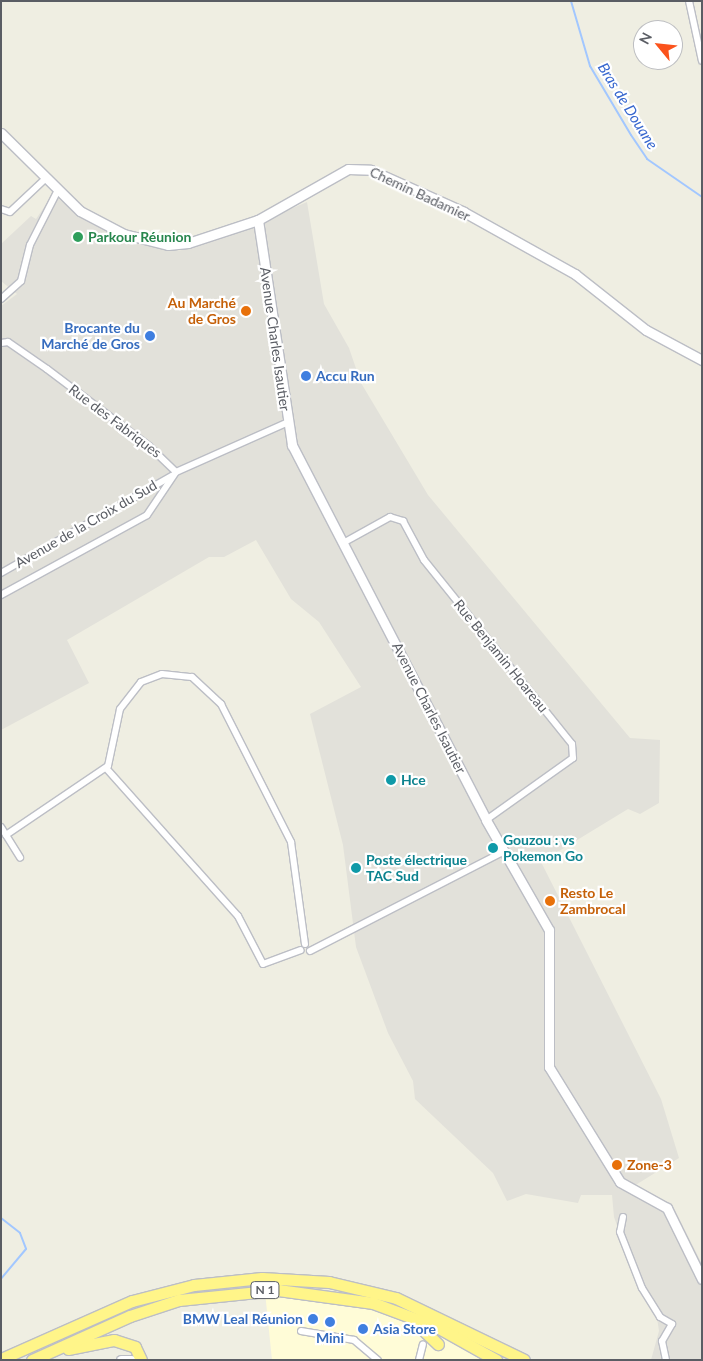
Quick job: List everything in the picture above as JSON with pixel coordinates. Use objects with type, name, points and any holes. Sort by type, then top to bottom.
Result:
[{"type":"highway","name":"N 1","points":[[1,1360],[153,1295],[194,1285],[278,1278],[329,1282],[396,1298],[524,1360]]},
{"type":"highway","points":[[298,1291],[395,1314],[426,1330],[438,1344]]},
{"type":"highway","name":"N 1","points":[[32,1360],[130,1316],[179,1300],[226,1292],[298,1291],[346,1296],[401,1312],[496,1360]]},
{"type":"highway","points":[[41,1360],[114,1340],[134,1347],[141,1360]]},
{"type":"street","points":[[689,1],[702,61]]},
{"type":"street","name":"Chemin Badamier","points":[[1,133],[57,192],[100,223],[157,244],[188,243],[258,220],[348,169],[370,170],[464,212],[575,274],[646,330],[702,360]]},
{"type":"street","points":[[1,209],[10,212],[45,179]]},
{"type":"street","points":[[1,299],[21,281],[30,245],[57,192]]},
{"type":"street","name":"Avenue Charles Isautier","points":[[258,220],[286,423],[292,445],[486,820],[551,937],[550,1068],[620,1182],[667,1208],[702,1279]]},
{"type":"street","name":"Rue des Fabriques","points":[[1,343],[8,342],[47,369],[149,446],[174,474]]},
{"type":"street","points":[[174,474],[286,423]]},
{"type":"street","name":"Avenue de la Croix du Sud","points":[[1,573],[174,474]]},
{"type":"street","name":"Avenue de la Croix du Sud","points":[[1,596],[147,515],[174,474]]},
{"type":"street","name":"Rue Benjamin Hoareau","points":[[343,543],[390,517],[403,521],[424,560],[572,744],[573,758],[486,820]]},
{"type":"street","points":[[6,835],[106,768],[120,710],[142,682],[162,674],[182,674],[208,688],[291,842],[307,946]]},
{"type":"street","points":[[106,768],[238,916],[263,964],[307,946],[329,942],[503,852]]},
{"type":"street","points":[[1,827],[20,858]]},
{"type":"street","points":[[623,1217],[620,1232],[642,1288],[660,1317],[672,1324],[662,1341],[666,1360]]},
{"type":"street","points":[[302,1331],[354,1340],[378,1360]]},
{"type":"street","points":[[418,1360],[423,1344]]},
{"type":"street","points":[[121,1360],[131,1360]]},
{"type":"shaded area","points":[[53,194],[79,216],[116,236],[178,251],[220,239],[307,202],[324,304],[349,348],[361,383],[428,495],[630,738],[660,740],[659,803],[640,814],[628,809],[541,862],[661,1099],[679,1158],[634,1186],[672,1204],[702,1264],[702,1360],[651,1360],[659,1331],[656,1311],[642,1295],[614,1217],[612,1195],[581,1195],[578,1203],[526,1194],[507,1201],[493,1173],[415,1099],[413,1081],[388,1033],[356,947],[343,845],[310,714],[361,687],[319,622],[291,599],[256,540],[224,557],[209,557],[67,640],[89,683],[1,730],[1,306],[17,294],[1,281],[1,244],[31,216],[36,219]]},
{"type":"shaded area","points":[[265,1292],[352,1305],[392,1316],[434,1330],[488,1360],[272,1360]]},
{"type":"waterway","name":"Bras de Douane","points":[[571,1],[590,66],[647,159],[702,197]]},
{"type":"waterway","points":[[1,1218],[20,1233],[26,1249],[1,1279]]},
{"type":"place","name":"Parkour Réunion","points":[[78,237]]},
{"type":"place","name":"Au Marché de Gros","points":[[246,311]]},
{"type":"place","name":"Brocante du Marché de Gros","points":[[150,336]]},
{"type":"place","name":"Accu Run","points":[[306,376]]},
{"type":"place","name":"Hce","points":[[391,780]]},
{"type":"place","name":"Gouzou : vs Pokemon Go","points":[[493,848]]},
{"type":"place","name":"Poste électrique TAC Sud","points":[[356,868]]},
{"type":"place","name":"Resto Le Zambrocal","points":[[550,901]]},
{"type":"place","name":"Zone-3","points":[[617,1165]]},
{"type":"place","name":"BMW Leal Réunion","points":[[313,1319]]},
{"type":"place","name":"Mini","points":[[330,1322]]},
{"type":"place","name":"Asia Store","points":[[363,1329]]}]
